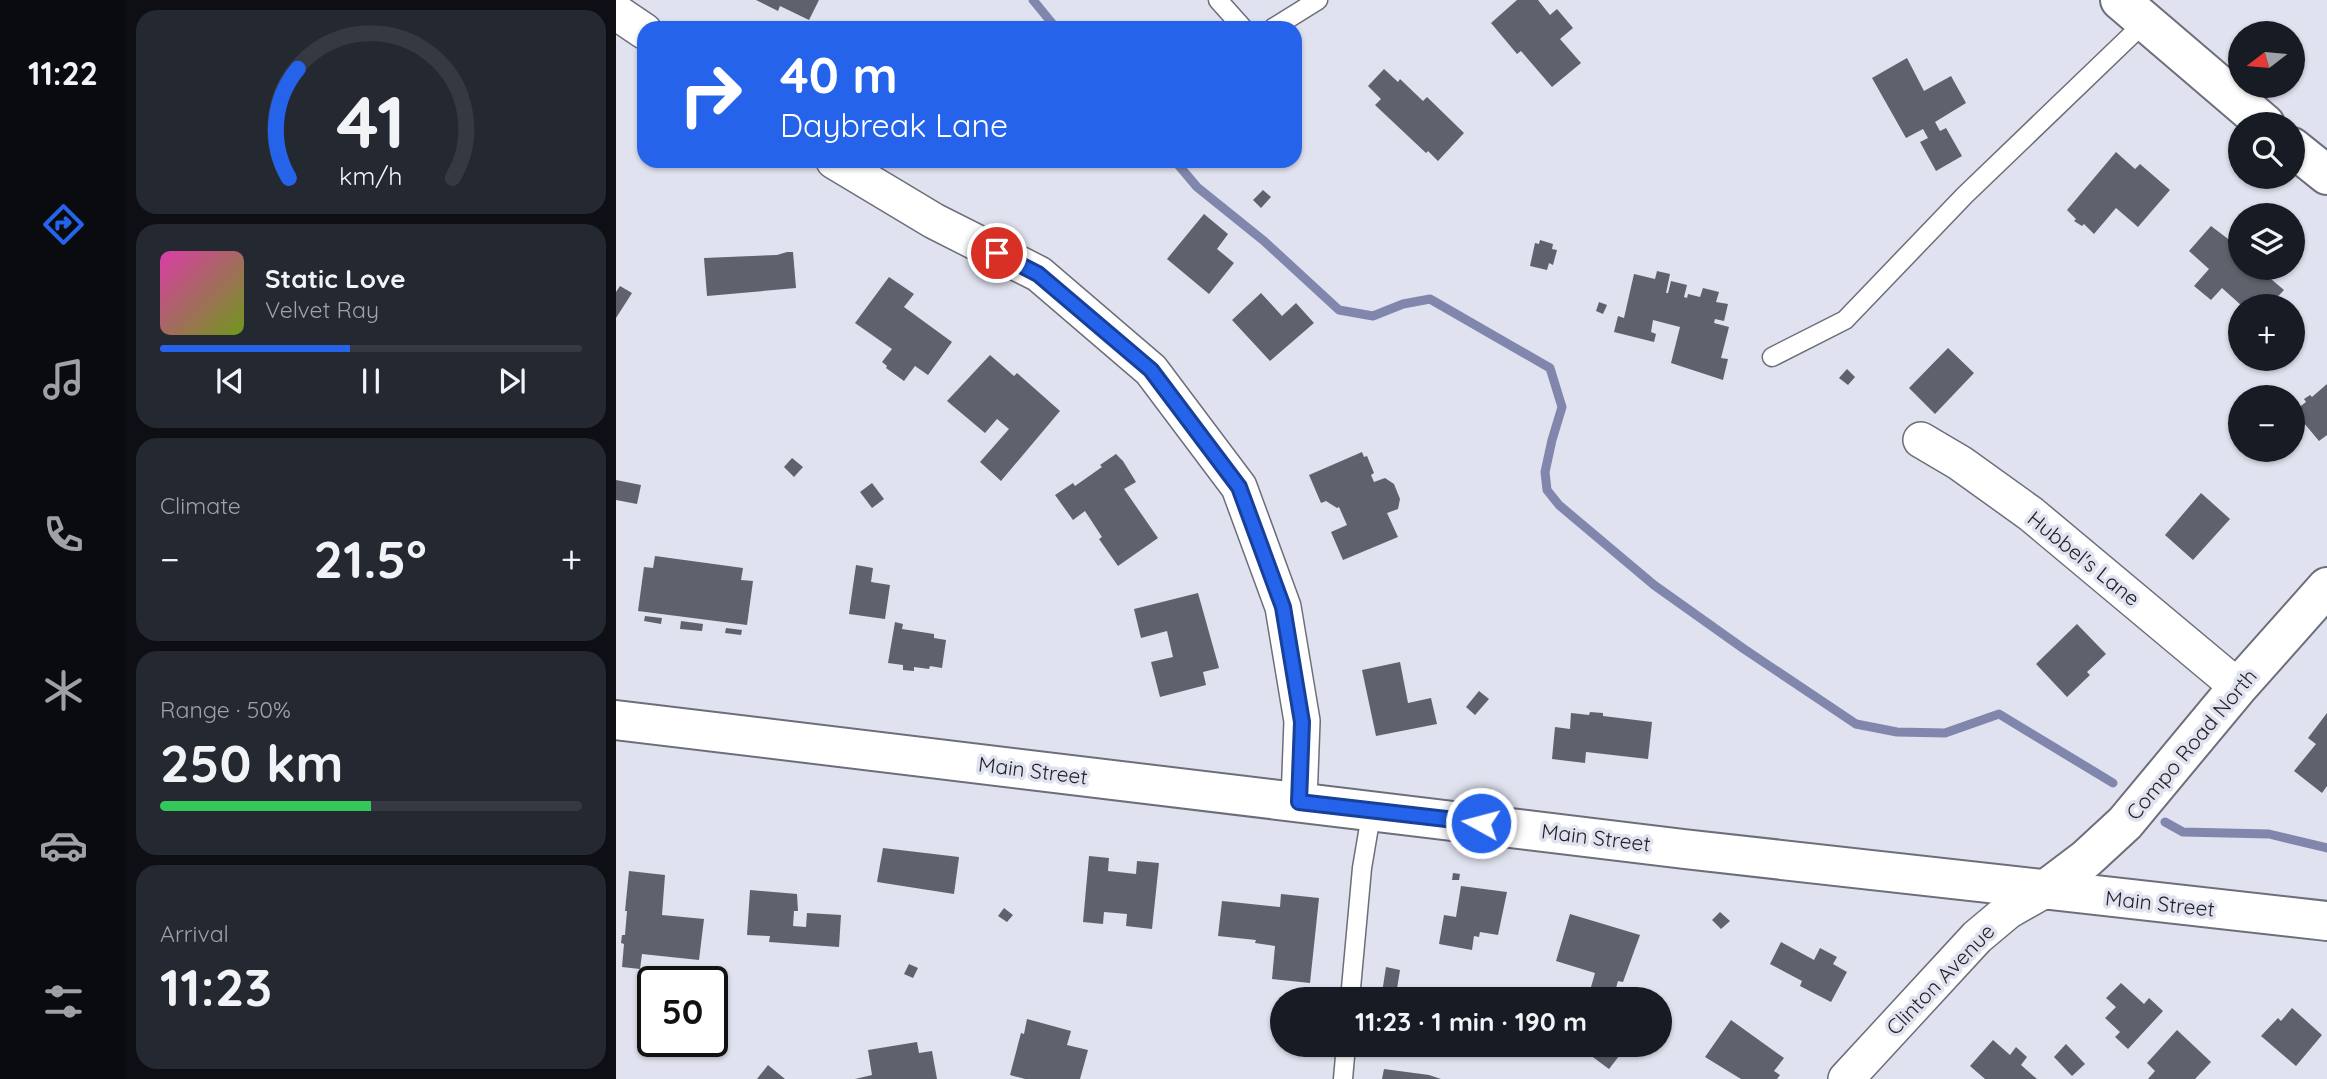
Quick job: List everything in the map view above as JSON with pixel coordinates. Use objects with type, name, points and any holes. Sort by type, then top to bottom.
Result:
[{"type":"main road","points":[[2133,11],[2251,112]]},
{"type":"main road","points":[[2305,157],[2327,175]]},
{"type":"main road","name":"Compo Road North","points":[[2045,890],[2086,859],[2124,823],[2238,687],[2327,587]]},
{"type":"main road","name":"Main Street","points":[[616,720],[1684,849],[2327,921]]},
{"type":"street","points":[[616,12],[637,27]]},
{"type":"street","points":[[846,168],[934,221],[1038,274],[1151,370],[1239,487],[1283,607],[1302,722],[1299,802]]},
{"type":"street","name":"Hubbel's Lane","points":[[1921,440],[1960,463],[2031,514],[2238,687]]},
{"type":"street","name":"Clinton Avenue","points":[[1846,1079],[1977,937],[2008,911],[2045,890]]},
{"type":"lane","points":[[1218,0],[1237,21]]},
{"type":"lane","points":[[1284,21],[1318,0]]},
{"type":"lane","points":[[1772,357],[1844,320],[1965,195],[2133,11]]},
{"type":"lane","points":[[1351,987],[1362,868],[1372,810]]},
{"type":"lane","points":[[1343,1079],[1345,1057]]},
{"type":"building","points":[[756,0],[819,0],[809,20],[780,6],[778,11]]},
{"type":"building","points":[[1517,0],[1538,0],[1550,15],[1557,9],[1573,28],[1560,39],[1581,63],[1552,87],[1521,51],[1517,54],[1491,23]]},
{"type":"building","points":[[1907,58],[1924,91],[1951,76],[1966,103],[1935,122],[1940,131],[1946,128],[1962,156],[1936,171],[1920,142],[1928,138],[1923,129],[1906,138],[1872,78]]},
{"type":"building","points":[[1384,69],[1398,82],[1400,79],[1423,101],[1427,97],[1464,133],[1438,161],[1375,105],[1381,99],[1368,86]]},
{"type":"building","points":[[2116,152],[2135,169],[2140,164],[2170,190],[2138,227],[2116,208],[2094,234],[2084,224],[2082,226],[2074,221],[2076,219],[2067,210]]},
{"type":"building","points":[[1263,190],[1271,197],[1261,208],[1253,200]]},
{"type":"building","points":[[1204,214],[1228,234],[1217,249],[1234,263],[1209,294],[1167,259]]},
{"type":"building","points":[[2211,226],[2228,239],[2228,280],[2272,280],[2284,290],[2280,294],[2229,294],[2222,288],[2211,300],[2194,286],[2209,269],[2189,251]]},
{"type":"building","points":[[1540,240],[1553,244],[1552,249],[1557,250],[1553,265],[1549,263],[1547,270],[1530,266],[1535,243],[1539,244]]},
{"type":"building","points":[[793,252],[796,288],[707,296],[704,258],[777,255]]},
{"type":"building","points":[[1657,271],[1670,274],[1666,293],[1671,281],[1687,285],[1684,297],[1687,298],[1688,294],[1700,297],[1703,288],[1719,292],[1716,302],[1728,304],[1724,321],[1715,319],[1714,323],[1729,327],[1721,358],[1728,359],[1723,380],[1671,363],[1680,327],[1653,320],[1651,332],[1656,334],[1654,342],[1614,332],[1618,316],[1624,318],[1634,274],[1655,279]]},
{"type":"building","points":[[889,277],[914,294],[904,307],[952,342],[928,375],[915,366],[904,381],[882,362],[892,349],[855,323]]},
{"type":"building","points":[[620,286],[632,293],[616,318],[616,292]]},
{"type":"building","points":[[1261,293],[1282,316],[1296,303],[1314,323],[1270,361],[1232,320]]},
{"type":"building","points":[[1599,302],[1607,305],[1603,314],[1596,311]]},
{"type":"building","points":[[1948,348],[1974,373],[1935,414],[1909,388]]},
{"type":"building","points":[[990,355],[1014,376],[1017,373],[1060,411],[1001,481],[980,462],[1009,429],[997,419],[985,433],[947,401]]},
{"type":"building","points":[[1847,369],[1855,377],[1848,385],[1839,378]]},
{"type":"building","points":[[2327,384],[2327,435],[2319,441],[2305,424],[2305,398],[2310,395],[2312,397]]},
{"type":"building","points":[[1362,452],[1364,457],[1367,456],[1374,473],[1371,475],[1374,482],[1385,478],[1394,484],[1400,499],[1398,509],[1387,513],[1398,537],[1343,560],[1331,532],[1347,525],[1339,507],[1326,501],[1321,503],[1309,475]]},
{"type":"building","points":[[1116,454],[1136,482],[1124,489],[1158,538],[1118,566],[1099,539],[1102,537],[1085,511],[1073,520],[1055,495],[1073,483],[1075,486]]},
{"type":"building","points":[[792,458],[803,467],[794,477],[784,467]]},
{"type":"building","points":[[616,480],[641,485],[637,504],[616,500]]},
{"type":"building","points":[[872,483],[884,499],[872,508],[860,492]]},
{"type":"building","points":[[2201,493],[2230,519],[2193,560],[2165,535]]},
{"type":"building","points":[[655,556],[743,568],[741,580],[753,581],[747,625],[638,611],[644,567],[653,568]]},
{"type":"building","points":[[856,565],[873,568],[871,582],[890,585],[885,619],[849,614]]},
{"type":"building","points":[[1198,593],[1219,668],[1203,672],[1206,685],[1160,697],[1151,662],[1173,657],[1167,631],[1141,638],[1134,609]]},
{"type":"building","points":[[645,616],[662,618],[661,624],[644,621]]},
{"type":"building","points":[[681,621],[703,624],[702,631],[680,629]]},
{"type":"building","points":[[895,622],[903,624],[902,629],[934,634],[934,638],[946,640],[942,668],[930,666],[929,669],[914,667],[914,671],[903,670],[903,665],[888,663]]},
{"type":"building","points":[[2077,624],[2106,654],[2087,672],[2090,675],[2067,697],[2036,664]]},
{"type":"building","points":[[726,628],[742,630],[741,635],[725,633]]},
{"type":"building","points":[[1400,662],[1408,703],[1431,698],[1437,724],[1376,736],[1362,670]]},
{"type":"building","points":[[1479,691],[1489,699],[1475,715],[1466,707]]},
{"type":"building","points":[[1590,712],[1652,722],[1648,759],[1586,752],[1585,763],[1552,759],[1555,727],[1570,729],[1571,713],[1589,715]]},
{"type":"building","points":[[2327,713],[2327,786],[2322,793],[2294,771],[2316,744],[2308,738]]},
{"type":"building","points":[[883,848],[959,857],[954,894],[877,882]]},
{"type":"building","points":[[1089,856],[1109,858],[1108,871],[1136,874],[1137,861],[1159,863],[1152,929],[1126,926],[1127,914],[1104,912],[1103,924],[1083,922]]},
{"type":"building","points":[[629,871],[665,875],[662,915],[704,919],[699,960],[642,954],[640,966],[637,969],[622,967],[624,944],[621,943],[622,935],[625,935]]},
{"type":"building","points":[[1453,873],[1460,874],[1459,880],[1452,880]]},
{"type":"building","points":[[1461,886],[1507,892],[1498,935],[1480,932],[1479,937],[1474,936],[1472,950],[1439,944],[1444,915],[1456,917]]},
{"type":"building","points":[[750,890],[797,894],[798,911],[794,911],[793,926],[806,927],[807,913],[841,915],[839,947],[769,942],[770,936],[747,935]]},
{"type":"building","points":[[1281,894],[1319,898],[1310,983],[1272,979],[1275,946],[1255,943],[1256,940],[1218,936],[1222,901],[1280,907]]},
{"type":"building","points":[[1004,908],[1013,915],[1007,922],[998,916]]},
{"type":"building","points":[[1720,912],[1730,921],[1721,929],[1712,920]]},
{"type":"building","points":[[1570,914],[1640,935],[1623,982],[1618,981],[1616,987],[1591,987],[1595,973],[1556,961]]},
{"type":"building","points":[[1781,942],[1814,960],[1820,948],[1837,957],[1833,964],[1847,972],[1831,1002],[1800,986],[1802,981],[1770,964]]},
{"type":"building","points":[[909,964],[918,968],[913,978],[904,974]]},
{"type":"building","points":[[1386,967],[1400,970],[1397,987],[1383,987]]},
{"type":"building","points":[[2121,983],[2144,1004],[2149,998],[2163,1011],[2128,1049],[2115,1037],[2120,1032],[2105,1018],[2116,1007],[2106,998]]},
{"type":"building","points":[[2292,1008],[2322,1035],[2296,1066],[2261,1036],[2278,1018],[2281,1021]]},
{"type":"building","points":[[1027,1019],[1071,1031],[1067,1045],[1088,1050],[1080,1079],[1025,1079],[1010,1075]]},
{"type":"building","points":[[1731,1020],[1784,1058],[1774,1071],[1780,1075],[1777,1079],[1741,1079],[1705,1057]]},
{"type":"building","points":[[2177,1030],[2211,1062],[2195,1079],[2148,1079],[2155,1071],[2147,1063]]},
{"type":"building","points":[[1993,1040],[2010,1055],[2016,1047],[2027,1057],[2021,1065],[2037,1079],[1985,1079],[1970,1066]]},
{"type":"building","points":[[917,1042],[919,1053],[932,1051],[937,1079],[855,1079],[872,1075],[868,1050]]},
{"type":"building","points":[[2066,1044],[2085,1064],[2072,1076],[2054,1057]]},
{"type":"building","points":[[1593,1057],[1618,1057],[1609,1069]]},
{"type":"building","points":[[768,1065],[785,1079],[757,1079]]},
{"type":"building","points":[[1384,1069],[1429,1075],[1441,1079],[1382,1079]]},
{"type":"waterway","points":[[1033,0],[1050,21]]},
{"type":"waterway","points":[[1181,168],[1197,187],[1264,241],[1339,310],[1373,316],[1403,304],[1430,299],[1550,368],[1562,407],[1545,472],[1547,490],[1559,505],[1654,585],[1856,724],[1897,732],[1945,733],[1999,714],[2113,783]]},
{"type":"waterway","points":[[2165,822],[2183,832],[2269,834],[2327,848]]},
{"type":"route","points":[[997,253],[1038,274],[1151,370],[1239,487],[1283,607],[1302,722],[1299,802],[1481,823]]}]
